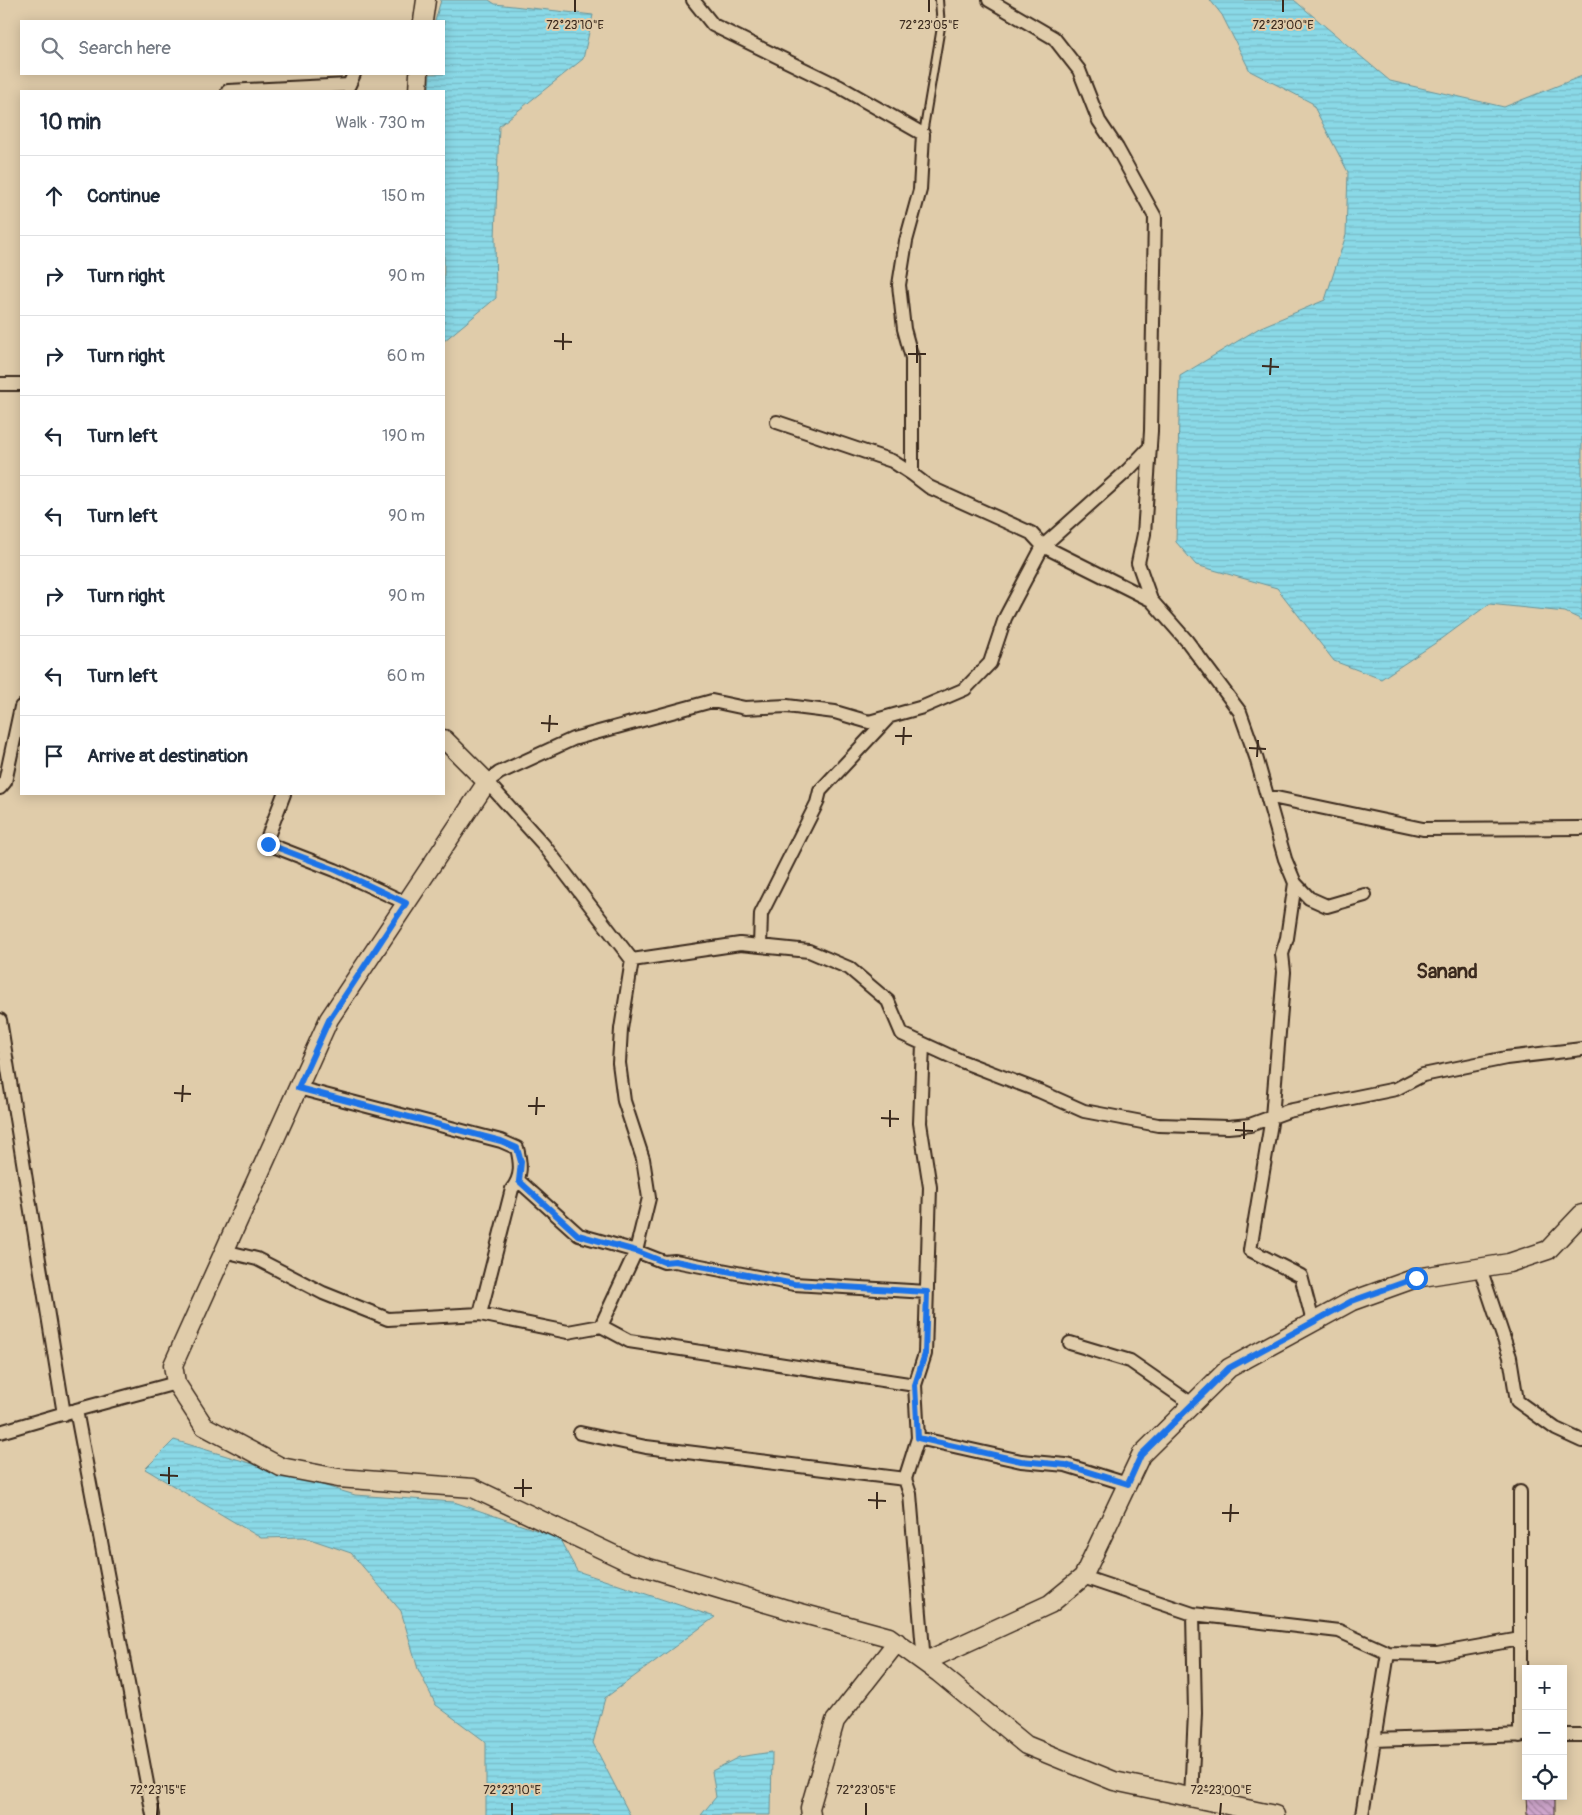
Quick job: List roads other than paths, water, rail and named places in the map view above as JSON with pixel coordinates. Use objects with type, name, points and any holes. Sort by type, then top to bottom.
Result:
[{"type":"street","points":[[423,20],[426,0]]},
{"type":"street","points":[[692,0],[713,25],[840,87],[923,134],[920,190],[906,241],[899,285],[904,329],[912,358],[912,474]]},
{"type":"street","points":[[989,0],[1054,38],[1079,70],[1098,121],[1118,148],[1155,217],[1150,447],[1144,534],[1138,562],[1151,600]]},
{"type":"street","points":[[248,90],[349,85],[354,75]]},
{"type":"street","points":[[418,90],[419,75]]},
{"type":"street","points":[[0,384],[20,384]]},
{"type":"street","points":[[777,422],[892,460],[929,487],[1031,533],[1043,546],[1151,600],[1187,641],[1240,712],[1256,757],[1285,859],[1295,883],[1309,898],[1327,906],[1365,895]]},
{"type":"street","points":[[1150,447],[1128,470],[1043,546],[1005,618],[990,663],[965,689],[923,707],[869,722],[835,712],[787,706],[745,708],[712,701],[573,739],[498,773],[487,782],[329,1020],[172,1365],[176,1383],[204,1426],[281,1467],[338,1478],[473,1488],[629,1562],[786,1609],[890,1637],[924,1662],[1026,1745],[1114,1781],[1275,1815]]},
{"type":"street","points":[[0,788],[5,782],[20,712]]},
{"type":"street","points":[[760,946],[761,914],[816,803],[820,791],[890,717]]},
{"type":"street","points":[[445,740],[487,782],[543,844],[632,960],[619,1063],[624,1101],[643,1159],[649,1198],[636,1251],[601,1326]]},
{"type":"street","points":[[284,795],[268,836],[268,844],[336,870],[406,903]]},
{"type":"street","points":[[1267,796],[1423,829],[1582,828]]},
{"type":"street","points":[[1295,883],[1287,938],[1282,954],[1284,972],[1272,1117],[1250,1250],[1301,1276],[1313,1322]]},
{"type":"street","points":[[632,960],[740,944],[809,951],[848,968],[888,1002],[902,1034],[961,1061],[1039,1090],[1084,1111],[1158,1125],[1228,1127],[1250,1125],[1288,1111],[1396,1089],[1423,1075],[1506,1058],[1582,1049]]},
{"type":"street","points":[[0,1020],[64,1414]]},
{"type":"street","points":[[923,1044],[920,1123],[930,1187],[925,1354],[915,1385],[918,1438],[905,1479],[910,1494],[924,1662]]},
{"type":"street","points":[[298,1088],[501,1141],[517,1148],[521,1162],[519,1181],[512,1189],[480,1314]]},
{"type":"street","points":[[519,1181],[578,1235],[636,1251],[664,1262],[675,1261],[794,1284],[927,1292]]},
{"type":"street","points":[[924,1662],[1050,1604],[1083,1577],[1141,1455],[1229,1368],[1352,1301],[1416,1278],[1509,1263],[1548,1250],[1582,1214]]},
{"type":"street","points":[[224,1251],[257,1259],[323,1292],[388,1319],[480,1314],[568,1332],[601,1326],[629,1341],[915,1385]]},
{"type":"street","points":[[1480,1268],[1510,1357],[1516,1401],[1556,1429],[1582,1441]]},
{"type":"street","points":[[1070,1343],[1130,1362],[1192,1404]]},
{"type":"street","points":[[0,1432],[176,1383]]},
{"type":"street","points":[[76,1410],[152,1815]]},
{"type":"street","points":[[580,1434],[646,1446],[905,1479]]},
{"type":"street","points":[[918,1438],[1021,1461],[1066,1465],[1128,1484]]},
{"type":"street","points":[[1520,1492],[1522,1710]]},
{"type":"street","points":[[1083,1577],[1193,1614],[1339,1631],[1388,1654],[1437,1654],[1520,1639]]},
{"type":"street","points":[[1191,1798],[1195,1713],[1193,1614]]},
{"type":"street","points":[[811,1815],[810,1808],[835,1721],[897,1642]]},
{"type":"street","points":[[1362,1815],[1388,1654]]},
{"type":"street","points":[[1567,1735],[1582,1735]]},
{"type":"street","points":[[1373,1740],[1522,1736]]},
{"type":"lane","points":[[923,134],[941,28],[939,0]]},
{"type":"water","points":[[441,0],[489,0],[495,4],[593,15],[583,59],[499,126],[495,238],[496,298],[445,340],[445,90],[429,90],[430,75],[445,75],[445,20],[435,20]]},
{"type":"water","points":[[1210,0],[1294,0],[1390,81],[1504,107],[1582,76],[1582,620],[1565,612],[1489,604],[1443,638],[1381,679],[1334,661],[1277,588],[1196,565],[1176,542],[1180,376],[1261,327],[1325,300],[1346,235],[1348,172],[1312,103],[1250,71],[1222,15]]},
{"type":"water","points":[[174,1440],[355,1495],[454,1502],[559,1538],[577,1571],[715,1617],[605,1698],[593,1743],[630,1815],[486,1815],[486,1742],[436,1705],[418,1669],[401,1611],[351,1553],[304,1537],[261,1538],[145,1469]]},
{"type":"water","points":[[772,1752],[771,1815],[701,1815],[716,1797],[712,1771],[739,1757]]},
{"type":"district","name":"Sanand","points":[[1447,971]]}]
